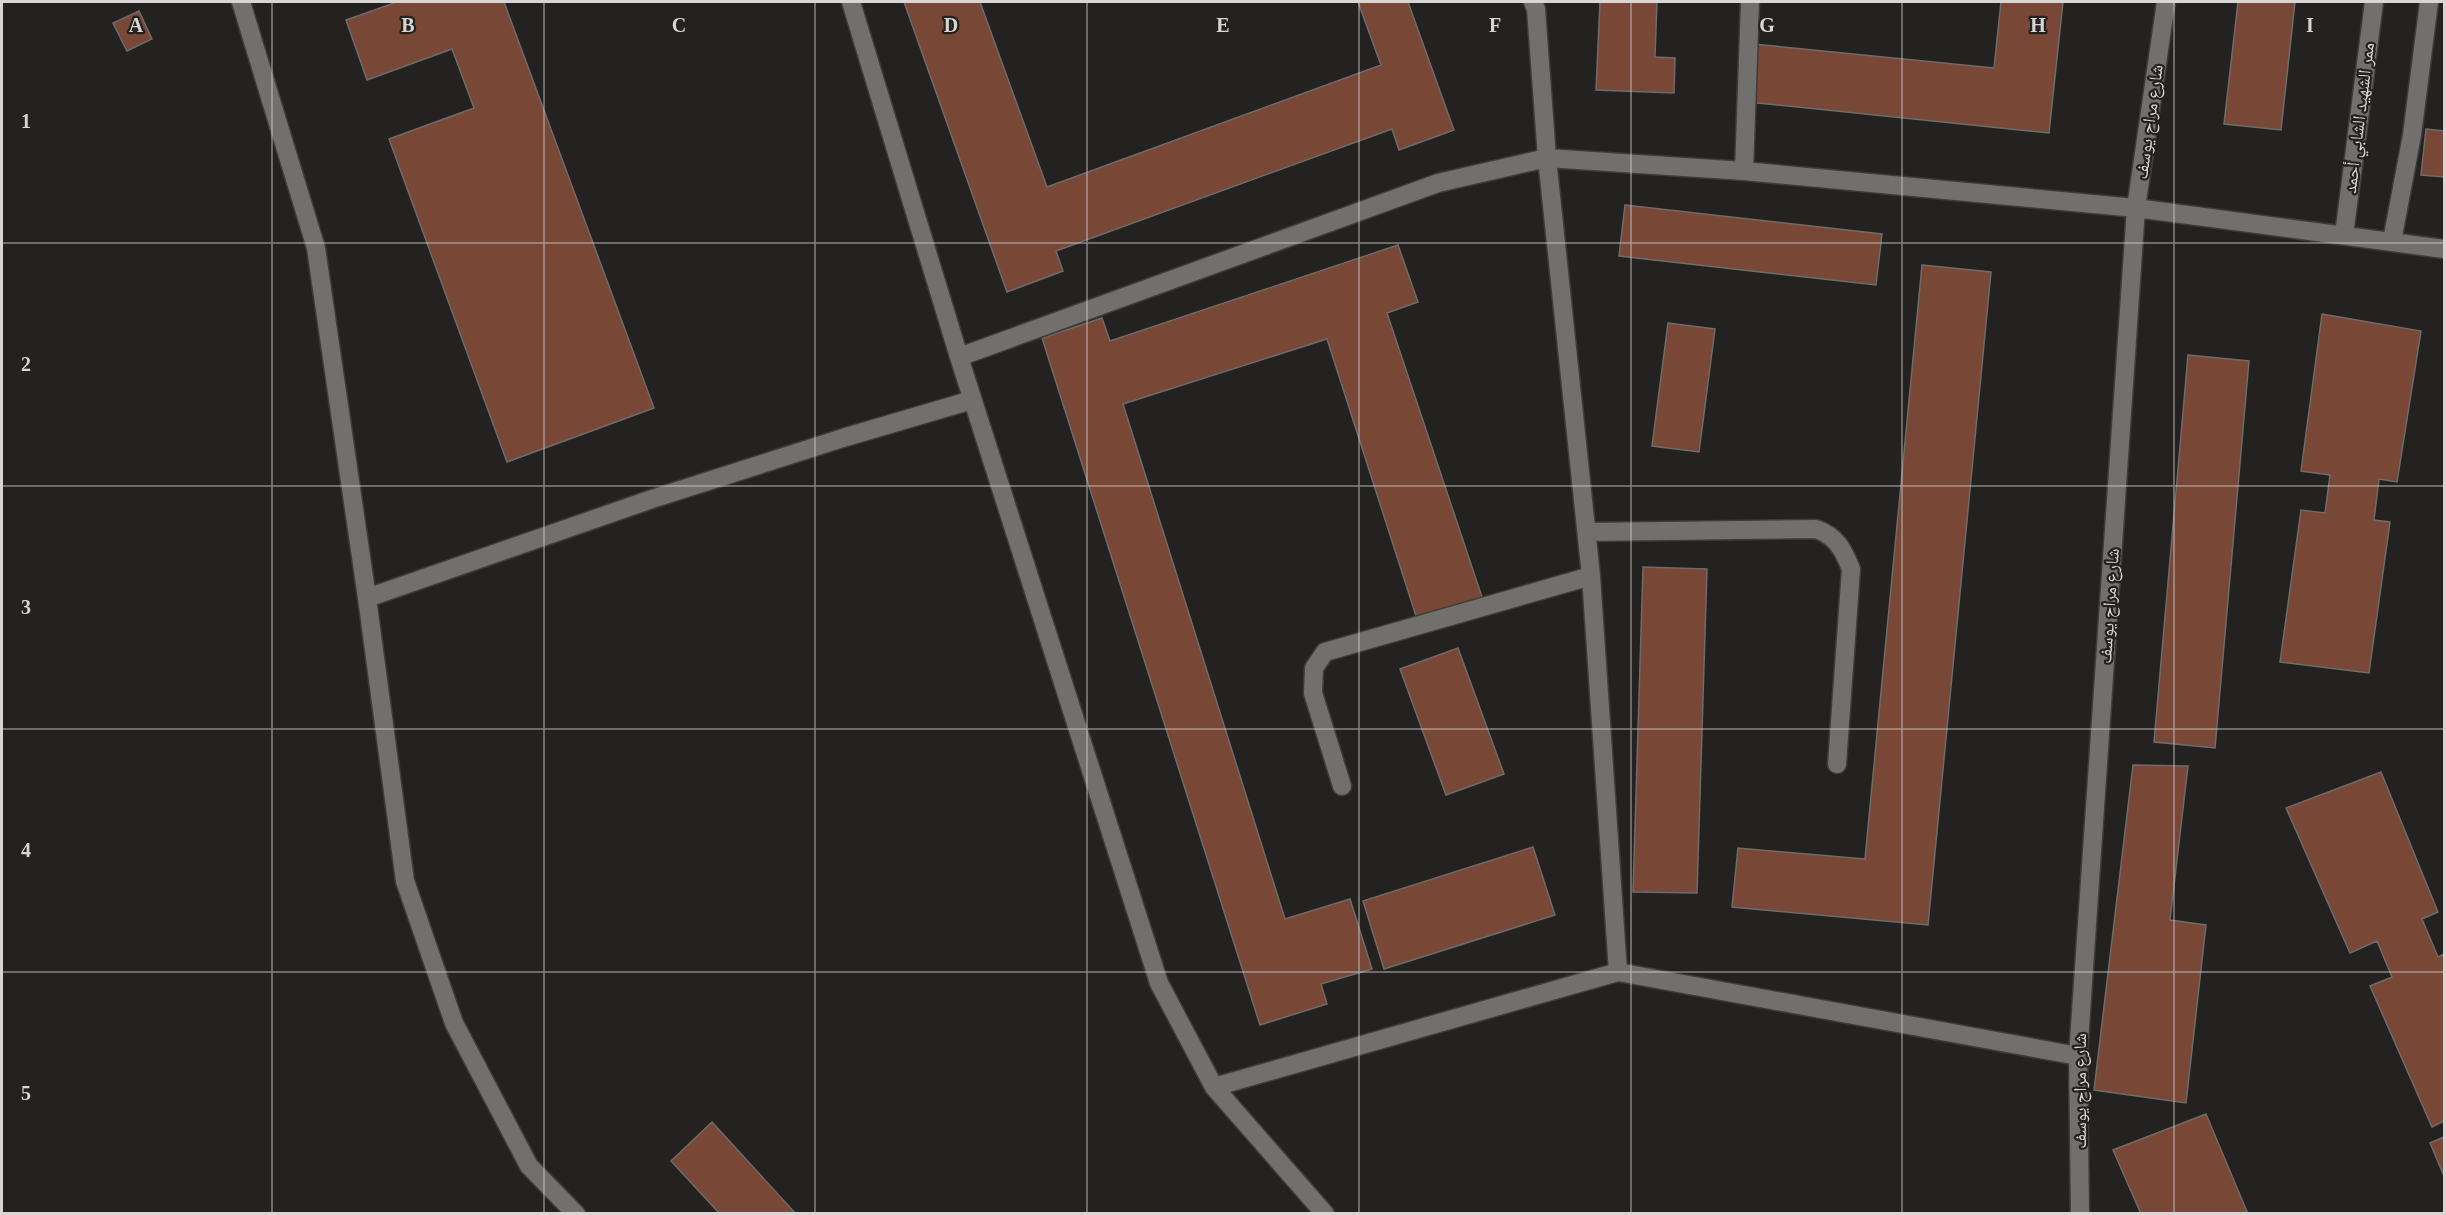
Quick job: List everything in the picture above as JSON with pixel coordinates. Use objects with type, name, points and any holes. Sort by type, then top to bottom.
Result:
[{"type":"street","points":[[241,2],[316,248],[405,881],[454,1023],[529,1166],[576,1214]]},
{"type":"street","points":[[851,2],[972,400],[1159,983],[1214,1087],[1325,1214]]},
{"type":"street","points":[[1744,171],[1750,2]]},
{"type":"street","name":"شارع مراح يوسف","points":[[2080,1214],[2078,1056],[2136,208],[2166,2]]},
{"type":"street","name":"ممر الشهيد الشابي أحمد","points":[[2344,235],[2374,2]]},
{"type":"street","points":[[2392,241],[2412,135],[2429,2]]},
{"type":"street","points":[[1536,4],[1547,158],[1591,576],[1618,972]]},
{"type":"street","points":[[959,357],[1438,183],[1547,158],[1744,171],[2136,208],[2445,249]]},
{"type":"street","points":[[367,598],[652,499],[846,437],[972,400]]},
{"type":"street","points":[[1587,532],[1816,529],[1829,534],[1842,548],[1851,568],[1837,764]]},
{"type":"street","points":[[1342,786],[1313,693],[1314,668],[1318,659],[1325,652],[1591,576]]},
{"type":"street","points":[[1214,1087],[1618,972],[2078,1056]]},
{"type":"building","points":[[397,2],[504,2],[654,408],[507,462],[389,139],[474,108],[452,49],[367,80],[346,20]]},
{"type":"building","points":[[904,2],[980,2],[1047,187],[1381,65],[1358,2],[1408,2],[1454,130],[1399,150],[1392,129],[1056,251],[1063,271],[1007,292]]},
{"type":"building","points":[[1600,2],[1657,2],[1655,57],[1675,58],[1674,93],[1596,90]]},
{"type":"building","points":[[2001,2],[2063,2],[2049,133],[1748,102],[1754,44],[1994,68]]},
{"type":"building","points":[[2238,2],[2295,2],[2281,130],[2224,124]]},
{"type":"building","points":[[139,11],[152,39],[127,51],[113,23]]},
{"type":"building","points":[[2426,129],[2444,131],[2444,177],[2421,175]]},
{"type":"building","points":[[1625,205],[1882,234],[1876,285],[1619,256]]},
{"type":"building","points":[[1398,245],[1418,302],[1387,313],[1482,597],[1417,619],[1327,339],[1123,404],[1285,919],[1350,899],[1372,969],[1321,984],[1327,1004],[1260,1025],[1042,338],[1102,318],[1110,341]]},
{"type":"building","points":[[1922,265],[1991,272],[1928,925],[1732,907],[1738,848],[1865,859]]},
{"type":"building","points":[[2322,314],[2421,331],[2397,482],[2379,479],[2374,520],[2390,522],[2369,673],[2280,662],[2301,510],[2325,513],[2330,475],[2301,471]]},
{"type":"building","points":[[1668,323],[1715,329],[1699,452],[1652,446]]},
{"type":"building","points":[[2188,355],[2249,361],[2215,748],[2154,742]]},
{"type":"building","points":[[1643,567],[1707,569],[1697,893],[1633,892]]},
{"type":"building","points":[[1458,648],[1504,774],[1446,795],[1400,669]]},
{"type":"building","points":[[2133,765],[2188,766],[2170,920],[2206,925],[2186,1103],[2094,1090]]},
{"type":"building","points":[[2381,772],[2438,912],[2422,919],[2438,957],[2444,954],[2444,1121],[2432,1127],[2370,986],[2392,977],[2377,941],[2350,953],[2286,808]]},
{"type":"building","points":[[1533,847],[1555,915],[1384,969],[1363,901]]},
{"type":"building","points":[[2206,1114],[2248,1214],[2141,1214],[2113,1150]]},
{"type":"building","points":[[712,1122],[796,1214],[720,1214],[671,1161]]},
{"type":"building","points":[[2444,1137],[2444,1176],[2430,1143]]}]
